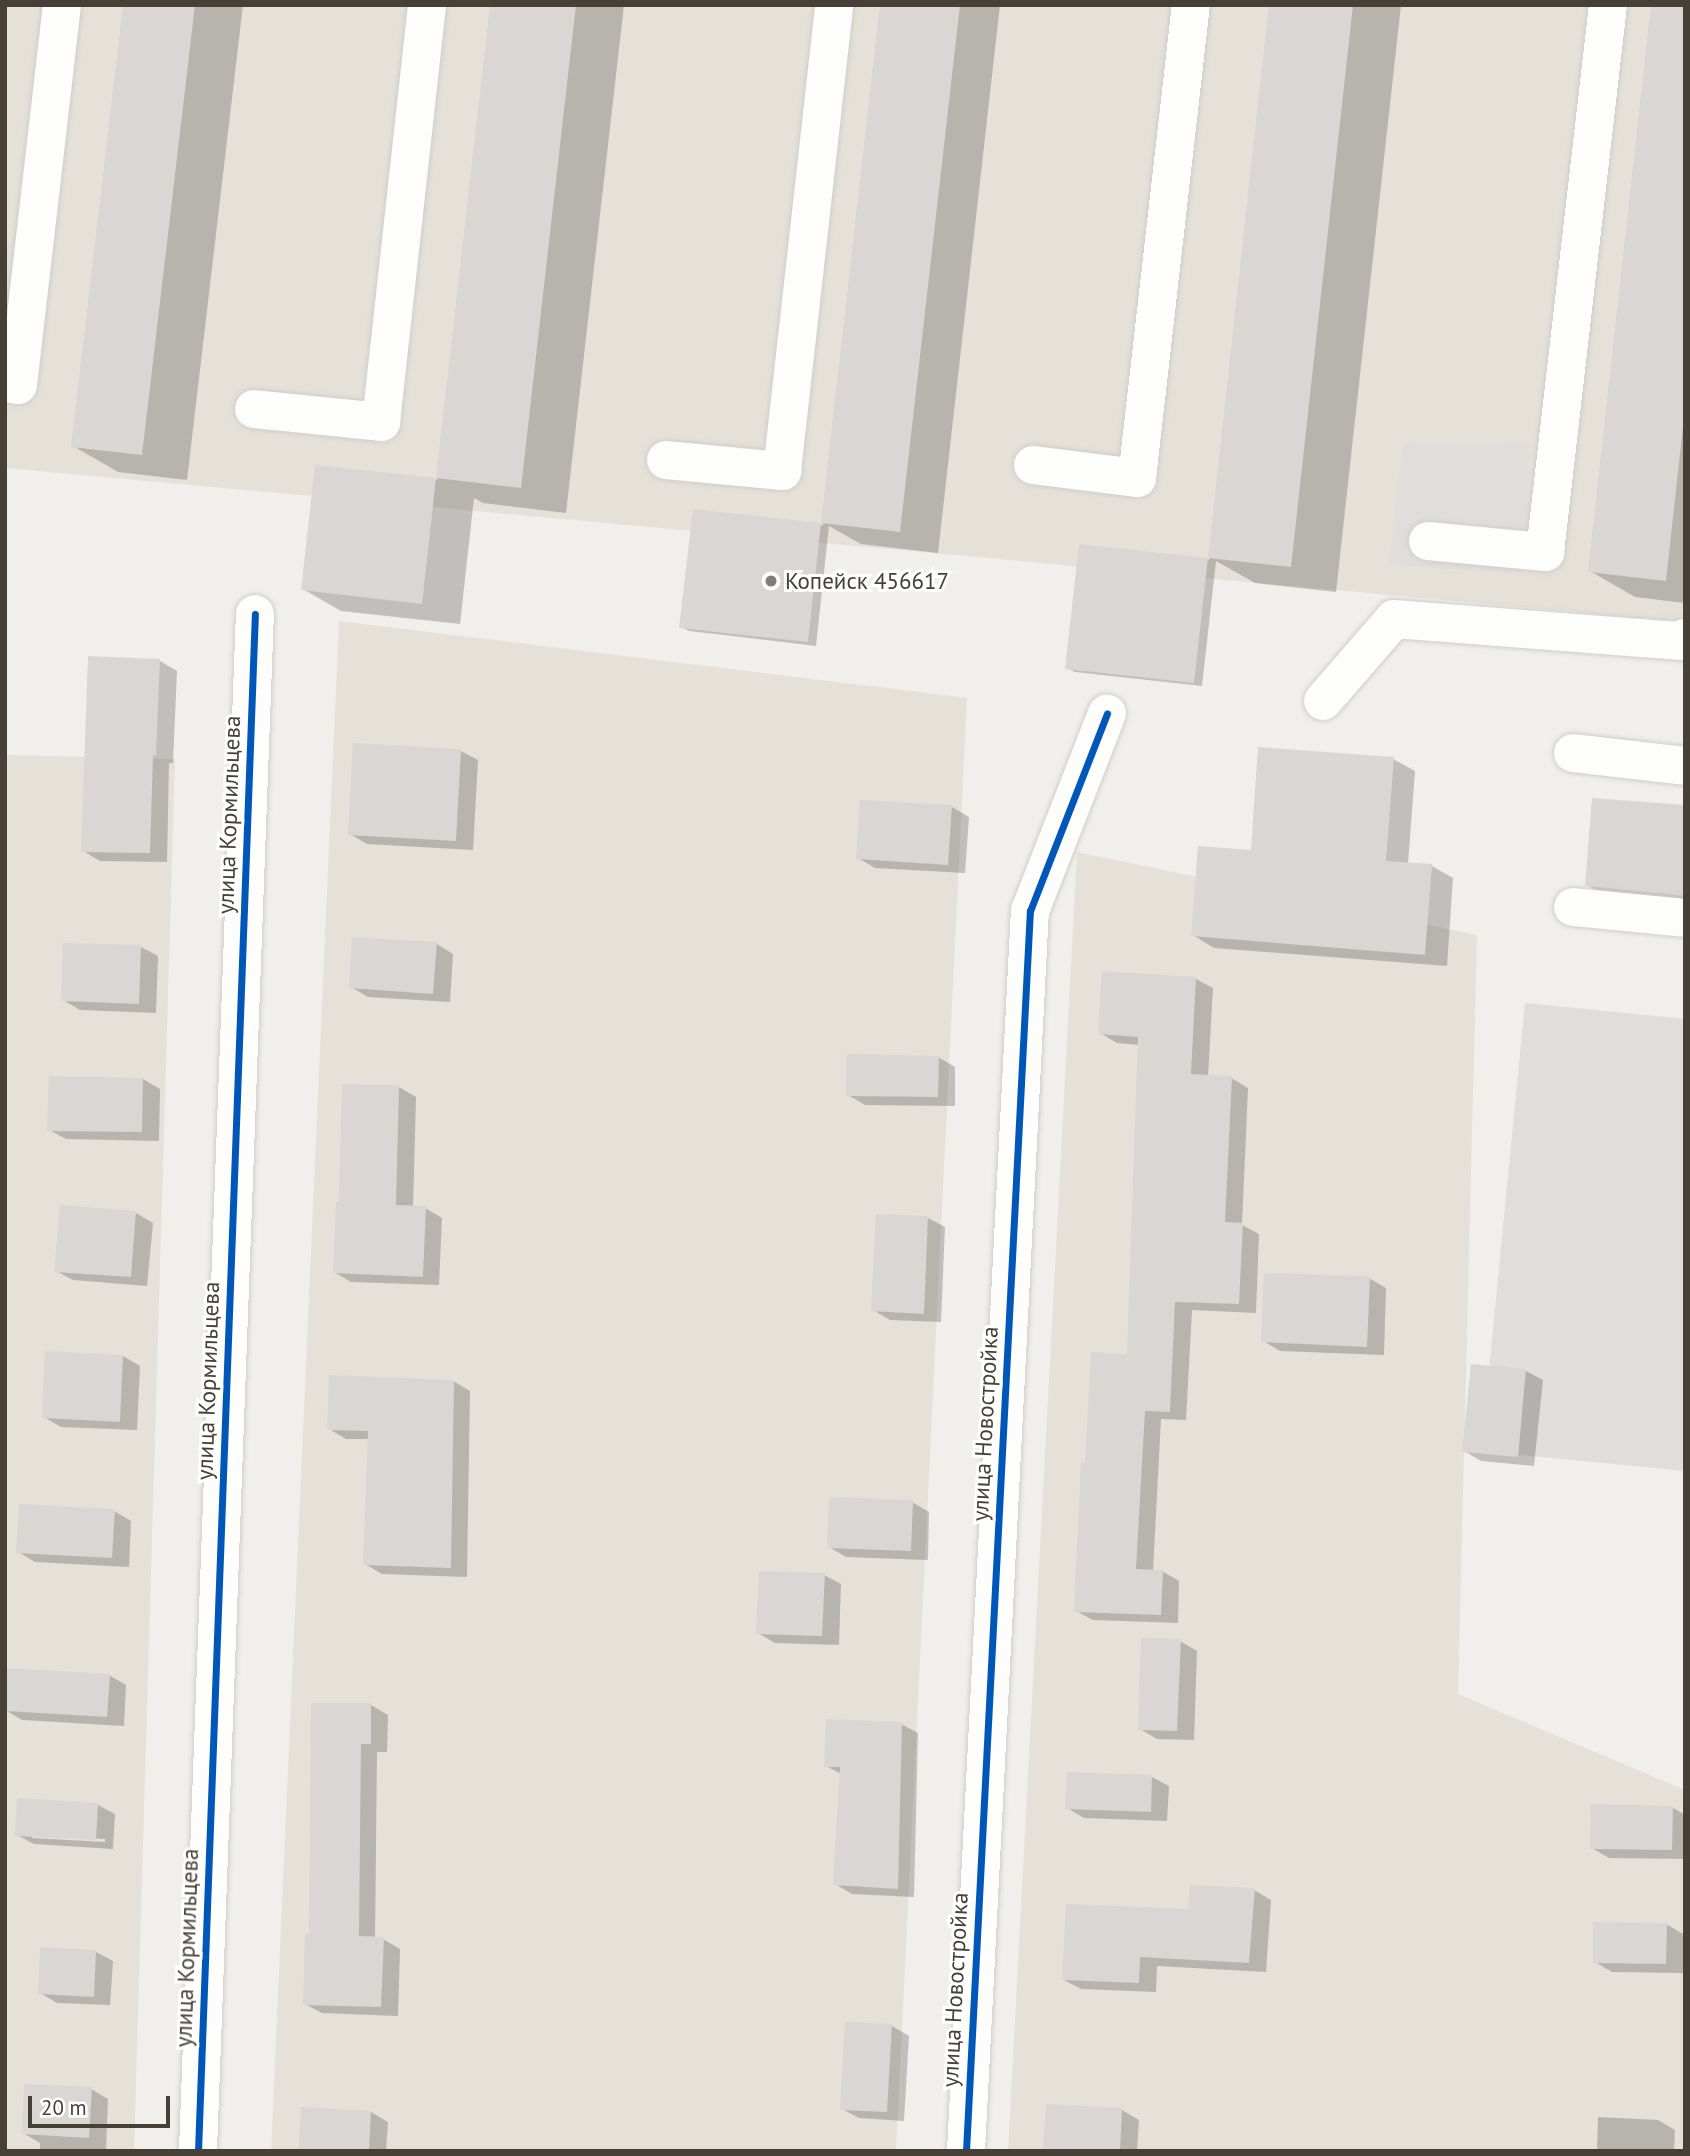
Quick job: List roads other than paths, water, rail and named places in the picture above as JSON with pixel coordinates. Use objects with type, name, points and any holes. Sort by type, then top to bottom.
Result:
[{"type":"street","points":[[5,383],[18,385],[62,5]]},
{"type":"street","points":[[254,409],[381,422],[427,5]]},
{"type":"street","points":[[666,460],[782,471],[834,5]]},
{"type":"street","points":[[1033,465],[1137,478],[1191,5]]},
{"type":"street","points":[[1428,541],[1545,552],[1608,5]]},
{"type":"street","name":"улица Кормильцева","points":[[198,2151],[256,614]]},
{"type":"street","points":[[1323,701],[1394,619],[1681,641],[1685,638]]},
{"type":"street","name":"улица Новостройка","points":[[966,2151],[1030,911],[1107,714]]},
{"type":"street","points":[[1573,753],[1685,766]]},
{"type":"street","points":[[1573,907],[1685,918]]},
{"type":"place","name":"Копейск 456617","points":[[771,581]]}]
